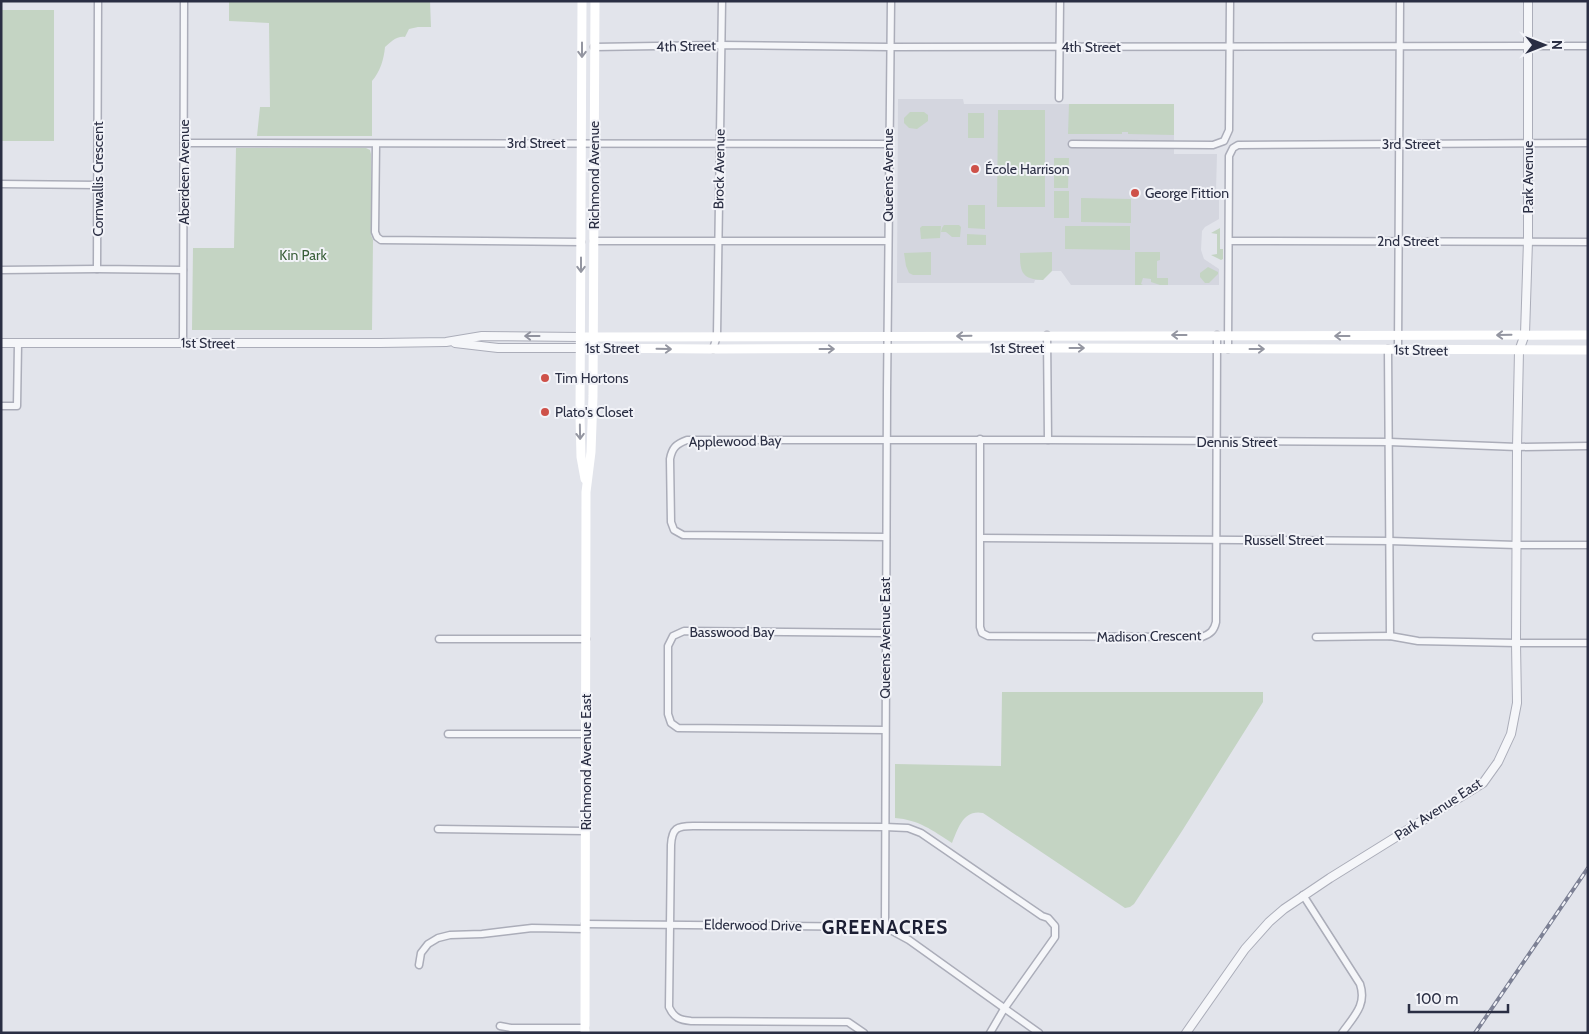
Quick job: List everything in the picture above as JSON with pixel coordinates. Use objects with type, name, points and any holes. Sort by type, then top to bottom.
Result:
[{"type":"main road","name":"Richmond Avenue","points":[[581,348],[582,1]]},
{"type":"main road","name":"Richmond Avenue","points":[[594,348],[595,1]]},
{"type":"main road","name":"1st Street","points":[[581,337],[1588,335]]},
{"type":"main road","name":"1st Street","points":[[581,348],[1588,350]]},
{"type":"main road","name":"Richmond Avenue East","points":[[581,348],[581,457],[586,492]]},
{"type":"main road","name":"Richmond Avenue East","points":[[585,1030],[586,492],[592,443],[594,348]]},
{"type":"street","name":"Cornwallis Crescent","points":[[97,269],[98,1]]},
{"type":"street","name":"Aberdeen Avenue","points":[[183,342],[184,1]]},
{"type":"street","name":"Brock Avenue","points":[[713,349],[717,336],[722,1]]},
{"type":"street","name":"Queens Avenue","points":[[887,349],[890,1]]},
{"type":"street","points":[[1059,98],[1060,1]]},
{"type":"street","points":[[1072,144],[1213,145],[1224,141],[1229,130],[1230,1]]},
{"type":"street","points":[[1390,636],[1390,442],[1393,349],[1398,336],[1400,1]]},
{"type":"street","name":"Park Avenue","points":[[1520,351],[1525,334],[1528,241],[1528,1]]},
{"type":"street","name":"4th Street","points":[[594,47],[721,45],[889,47],[1588,46]]},
{"type":"street","name":"3rd Street","points":[[184,143],[889,144]]},
{"type":"street","name":"3rd Street","points":[[1229,241],[1229,156],[1235,147],[1242,144],[1588,143]]},
{"type":"street","points":[[376,144],[375,232],[381,240],[581,242]]},
{"type":"street","points":[[1,184],[98,184]]},
{"type":"street","points":[[594,241],[888,241]]},
{"type":"street","points":[[1228,349],[1229,241]]},
{"type":"street","name":"2nd Street","points":[[1229,241],[1588,242]]},
{"type":"street","points":[[1,270],[184,270]]},
{"type":"street","points":[[1047,335],[1048,440]]},
{"type":"street","name":"Madison Crescent","points":[[980,439],[980,627],[982,633],[988,636],[1202,637],[1208,635],[1214,629],[1216,622],[1217,335]]},
{"type":"street","name":"1st Street","points":[[446,342],[482,336],[581,337]]},
{"type":"street","name":"1st Street","points":[[1,344],[446,342],[498,348],[581,348]]},
{"type":"street","points":[[1,406],[17,406],[18,344]]},
{"type":"street","name":"Queens Avenue East","points":[[885,927],[887,349]]},
{"type":"street","name":"Park Avenue East","points":[[1186,1033],[1245,949],[1269,922],[1303,895],[1483,783],[1498,762],[1511,734],[1518,703],[1516,546],[1520,351]]},
{"type":"street","name":"Applewood Bay","points":[[886,440],[687,440],[678,443],[672,450],[670,459],[671,522],[674,530],[682,535],[886,537]]},
{"type":"street","name":"Dennis Street","points":[[886,440],[1390,442],[1588,446]]},
{"type":"street","name":"Russell Street","points":[[980,538],[1390,541],[1516,546],[1588,545]]},
{"type":"street","name":"Basswood Bay","points":[[885,633],[684,631],[673,636],[668,646],[668,714],[671,723],[678,728],[885,730]]},
{"type":"street","points":[[1316,637],[1390,636],[1418,641],[1516,644],[1588,643]]},
{"type":"street","points":[[439,639],[586,639]]},
{"type":"street","points":[[448,734],[586,734]]},
{"type":"street","points":[[864,1033],[848,1022],[680,1020],[672,1015],[669,1007],[671,845],[672,835],[676,829],[682,826],[885,827],[908,828],[921,833],[997,886],[1048,918],[1055,926],[1054,937],[1004,1009],[990,1033]]},
{"type":"street","points":[[438,829],[585,831]]},
{"type":"street","points":[[1303,895],[1360,984],[1363,994],[1360,1008],[1342,1033]]},
{"type":"street","name":"Elderwood Drive","points":[[420,965],[422,954],[428,944],[438,938],[450,935],[482,934],[532,928],[573,929],[585,926],[670,924],[885,927],[909,940],[1039,1033]]},
{"type":"street","points":[[500,1026],[585,1030]]},
{"type":"shaded area","points":[[898,99],[963,99],[964,104],[1174,104],[1174,154],[1217,154],[1216,191],[1219,196],[1219,219],[1205,227],[1202,231],[1201,250],[1204,259],[1219,269],[1219,285],[1071,285],[1061,271],[1052,271],[1052,262],[1043,280],[1035,280],[1034,283],[897,283]]},
{"type":"green space","points":[[229,1],[430,1],[431,27],[409,29],[405,37],[397,38],[385,47],[381,65],[372,81],[372,136],[257,136],[260,107],[270,107],[269,23],[229,21]]},
{"type":"green space","points":[[1,10],[54,10],[54,141],[1,141]]},
{"type":"green space","points":[[1069,104],[1174,104],[1174,135],[1128,134],[1128,132],[1122,132],[1122,134],[1068,134]]},
{"type":"green space","points":[[998,110],[1045,110],[1045,207],[997,207]]},
{"type":"green space","points":[[910,112],[924,112],[928,115],[928,121],[917,129],[909,128],[904,123],[904,118]]},
{"type":"green space","points":[[968,113],[984,113],[984,138],[968,138]]},
{"type":"green space","name":"Kin Park","points":[[236,148],[366,148],[370,150],[371,235],[373,240],[372,330],[192,330],[193,248],[234,248]]},
{"type":"green space","points":[[1054,158],[1069,158],[1068,188],[1054,188]]},
{"type":"green space","points":[[1054,191],[1069,191],[1069,218],[1054,218]]},
{"type":"green space","points":[[1081,198],[1131,199],[1131,223],[1081,222]]},
{"type":"green space","points":[[968,205],[985,205],[985,229],[968,228]]},
{"type":"green space","points":[[944,225],[959,225],[961,227],[960,237],[952,237],[946,232],[941,232]]},
{"type":"green space","points":[[922,226],[941,226],[940,238],[921,239],[920,228]]},
{"type":"green space","points":[[1065,226],[1130,226],[1130,250],[1065,249]]},
{"type":"green space","points":[[1220,228],[1220,249],[1223,249],[1223,259],[1221,260],[1211,255],[1217,254],[1217,234],[1211,233]]},
{"type":"green space","points":[[967,234],[986,235],[986,245],[967,245]]},
{"type":"green space","points":[[931,252],[931,275],[913,275],[909,273],[904,253]]},
{"type":"green space","points":[[1052,252],[1052,271],[1043,280],[1031,278],[1024,274],[1020,253]]},
{"type":"green space","points":[[1135,252],[1160,252],[1160,260],[1157,261],[1157,278],[1168,278],[1168,285],[1160,285],[1151,282],[1151,279],[1143,278],[1141,284],[1143,285],[1135,285]]},
{"type":"green space","points":[[1208,267],[1218,272],[1218,274],[1209,283],[1205,283],[1200,277],[1200,273]]},
{"type":"green space","points":[[1002,692],[1263,692],[1263,702],[1134,904],[1125,908],[983,813],[971,814],[966,817],[959,826],[952,843],[918,823],[895,818],[895,764],[1001,766]]},
{"type":"railway","points":[[1475,1033],[1588,868]]},
{"type":"place","name":"École Harrison","points":[[975,169]]},
{"type":"place","name":"George Fittion","points":[[1135,193]]},
{"type":"place","name":"Tim Hortons","points":[[545,378]]},
{"type":"place","name":"Plato's Closet","points":[[545,412]]},
{"type":"district","name":"GREENACRES","points":[[885,927]]}]
